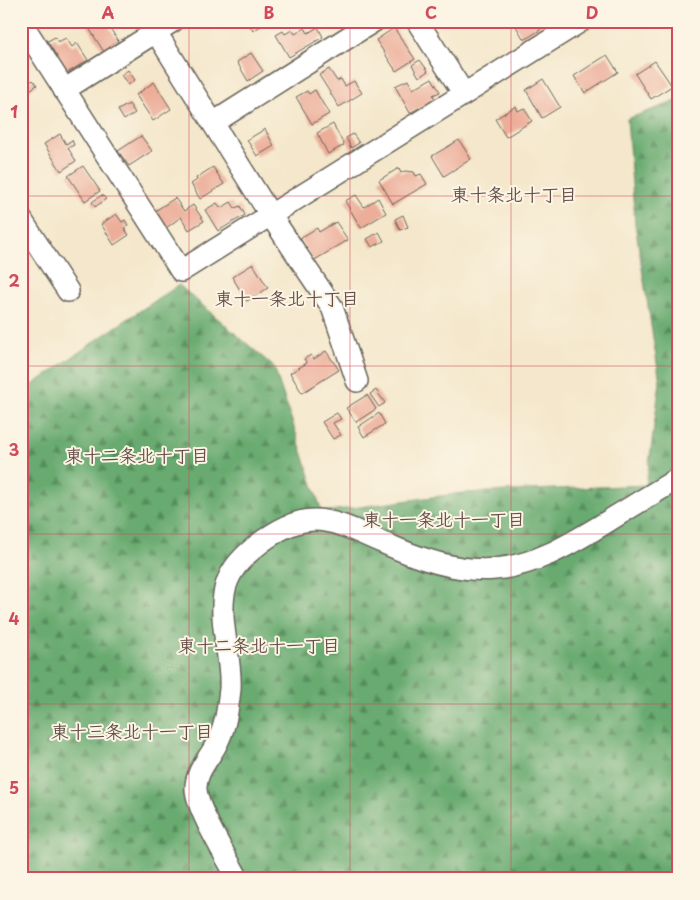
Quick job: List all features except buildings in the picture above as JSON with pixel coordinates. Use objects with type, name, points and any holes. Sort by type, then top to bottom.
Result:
[{"type":"street","points":[[213,123],[374,21]]},
{"type":"street","points":[[416,21],[464,94]]},
{"type":"street","points":[[21,22],[181,270],[271,216],[581,21]]},
{"type":"street","points":[[64,90],[159,25],[213,123],[271,216],[332,307],[357,382]]},
{"type":"street","points":[[21,219],[68,291]]},
{"type":"street","points":[[238,879],[202,810],[196,788],[199,773],[218,741],[228,710],[230,686],[224,619],[224,594],[228,579],[242,557],[275,532],[290,525],[314,520],[349,528],[426,560],[476,570],[511,566],[536,561],[560,550],[679,478]]},
{"type":"green space","points":[[679,100],[679,879],[21,879],[21,393],[179,285],[274,367],[322,512],[462,493],[646,485],[660,382],[635,224],[627,119]]},
{"type":"district","name":"東十条北十丁目","points":[[514,195]]},
{"type":"district","name":"東十一条北十丁目","points":[[287,299]]},
{"type":"district","name":"東十二条北十丁目","points":[[137,456]]},
{"type":"district","name":"東十一条北十一丁目","points":[[444,520]]},
{"type":"district","name":"東十二条北十一丁目","points":[[259,646]]},
{"type":"district","name":"東十三条北十一丁目","points":[[132,732]]}]
